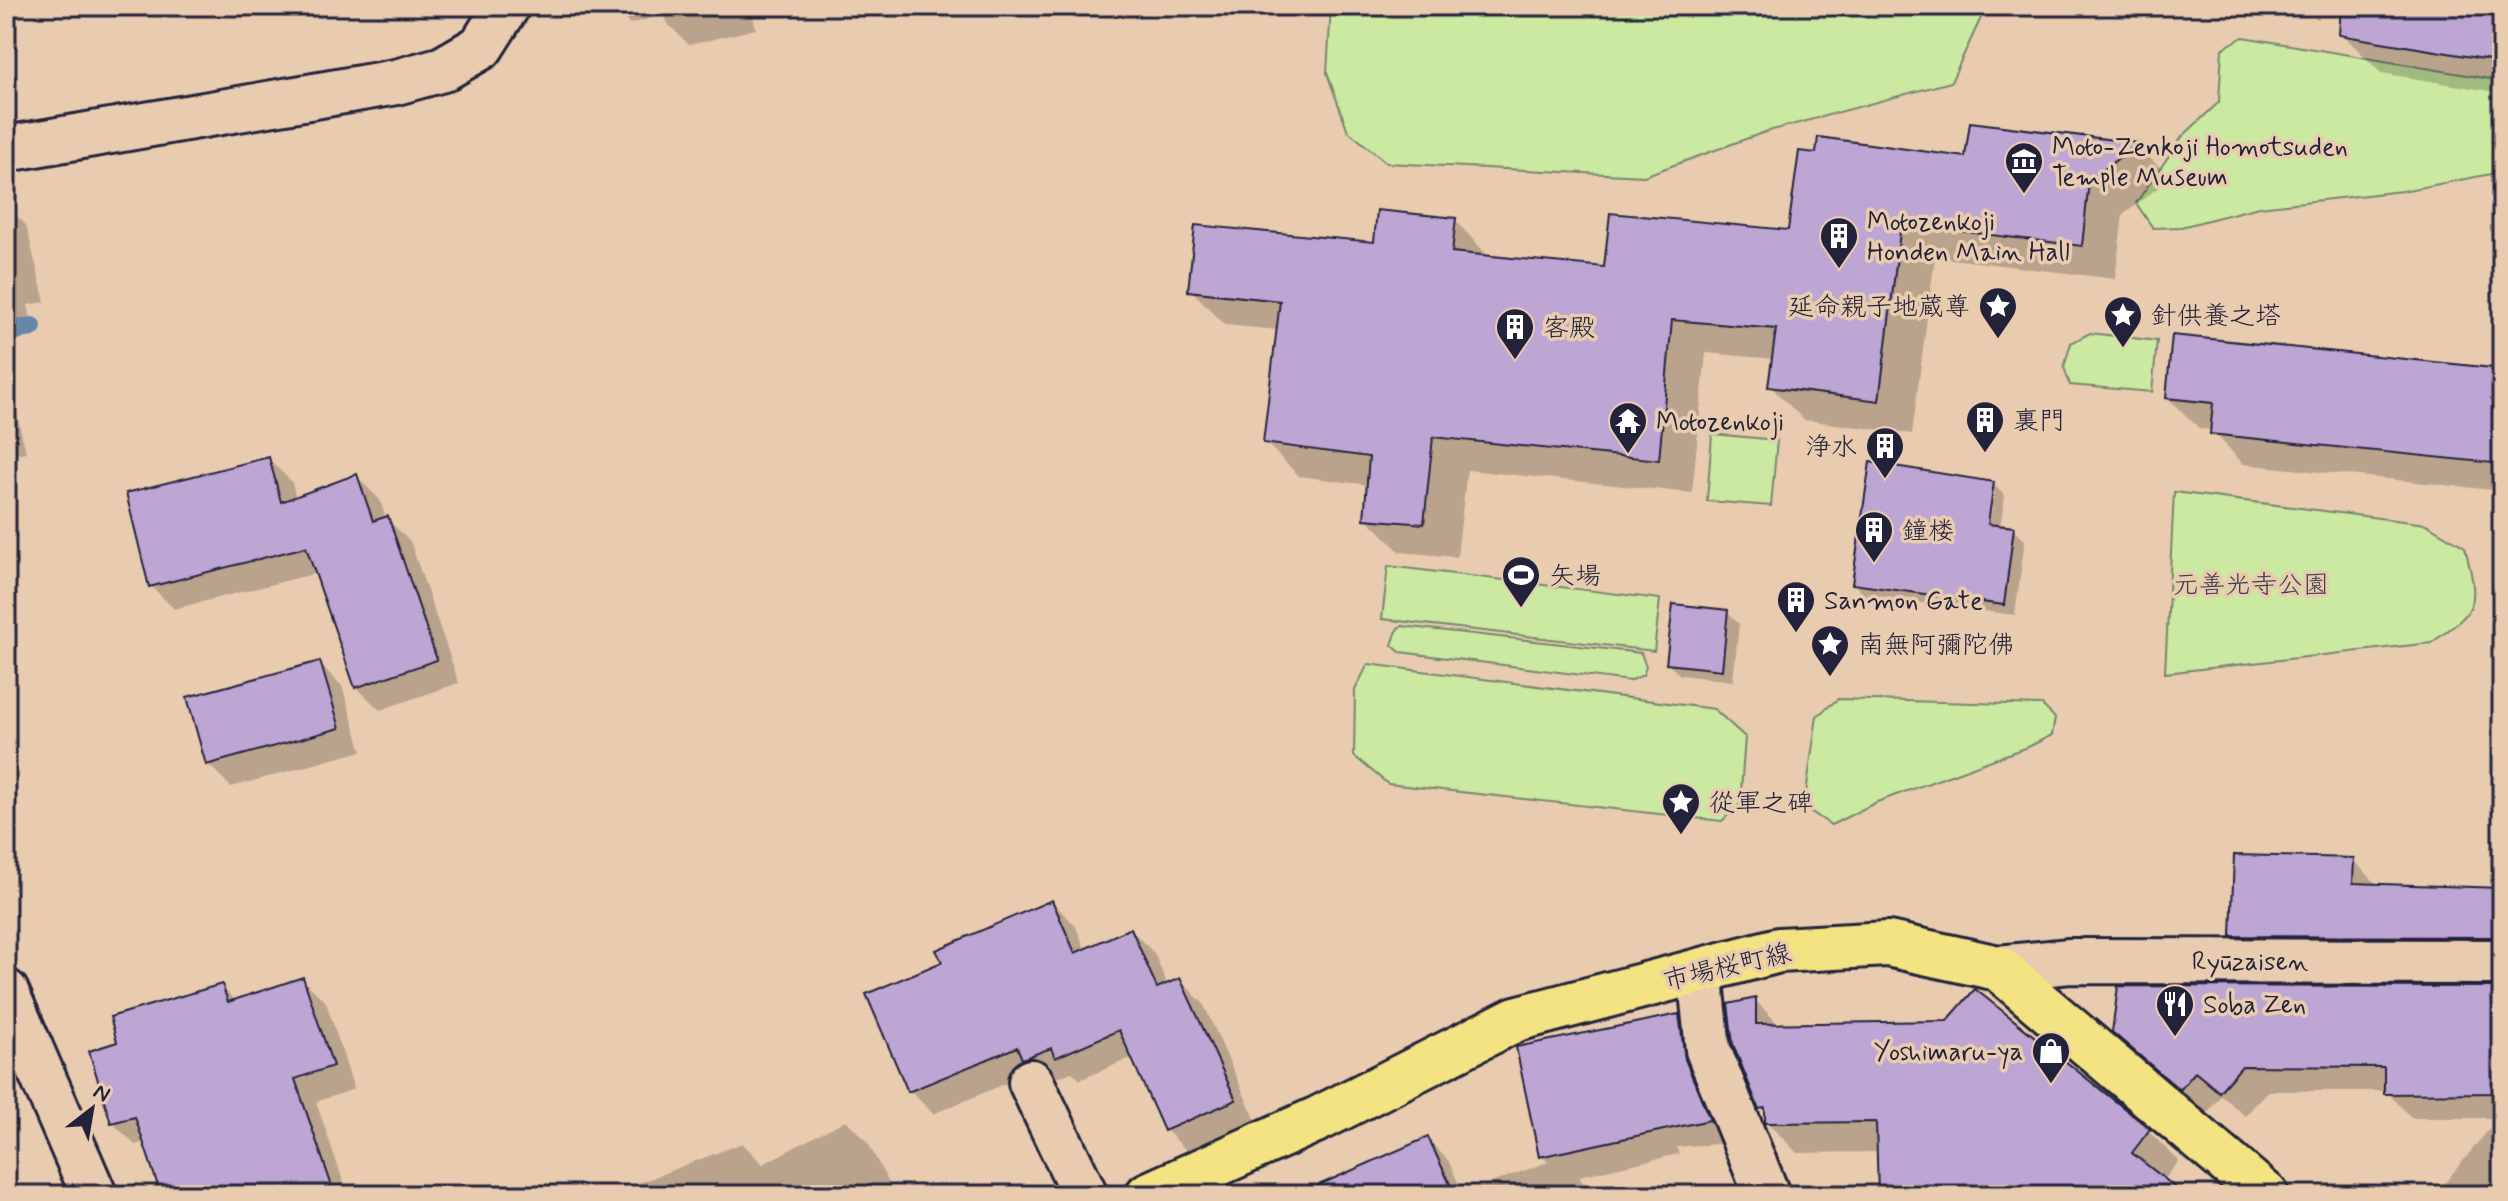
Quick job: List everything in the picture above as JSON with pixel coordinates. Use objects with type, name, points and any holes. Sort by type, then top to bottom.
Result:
[{"type":"main road","name":"市場桜町線","points":[[1148,1195],[1320,1118],[1516,1019],[1779,950],[1888,944],[1998,968],[2266,1195]]},
{"type":"street","points":[[6,149],[396,82],[443,69],[481,47],[507,6]]},
{"type":"street","name":"Ryūzaisen","points":[[1998,968],[2070,961],[2502,962]]},
{"type":"street","points":[[1700,971],[1708,1050],[1767,1195]]},
{"type":"street","points":[[6,992],[94,1195]]},
{"type":"street","points":[[1031,1082],[1085,1195]]},
{"type":"green space","points":[[1331,6],[1986,7],[1951,82],[1765,132],[1644,176],[1387,163],[1348,131],[1327,73]]},
{"type":"green space","points":[[2243,37],[2502,81],[2502,172],[2402,191],[2259,207],[2181,227],[2153,228],[2136,203],[2182,137],[2219,102],[2222,49]]},
{"type":"green space","points":[[2090,333],[2157,341],[2152,392],[2070,385],[2064,367],[2071,343]]},
{"type":"green space","points":[[1712,434],[1777,440],[1771,506],[1707,501]]},
{"type":"green space","name":"元善光寺公園","points":[[2174,492],[2426,524],[2465,547],[2472,582],[2472,604],[2459,622],[2431,643],[2165,673]]},
{"type":"green space","name":"矢場","points":[[1388,566],[1660,599],[1654,651],[1382,619]]},
{"type":"green space","points":[[1398,628],[1641,653],[1646,667],[1643,675],[1630,681],[1400,652],[1392,645]]},
{"type":"green space","points":[[1368,664],[1714,709],[1745,737],[1740,804],[1722,821],[1388,784],[1354,756],[1355,690]]},
{"type":"green space","points":[[1838,699],[2042,705],[2055,718],[2052,735],[2030,746],[1877,802],[1831,825],[1804,807],[1817,716]]},
{"type":"building","points":[[2341,6],[2502,6],[2502,62],[2339,35]]},
{"type":"building","points":[[1970,122],[2138,143],[2089,181],[2082,246],[1901,224],[1879,401],[1768,387],[1776,329],[1672,320],[1659,460],[1433,437],[1424,524],[1364,519],[1369,457],[1263,443],[1280,301],[1188,291],[1195,225],[1374,242],[1377,210],[1456,218],[1452,252],[1604,267],[1610,213],[1788,230],[1799,151],[1816,153],[1818,137],[1965,157]]},
{"type":"building","points":[[2172,335],[2502,369],[2502,464],[2210,434],[2213,403],[2166,398]]},
{"type":"building","points":[[269,457],[281,502],[357,474],[373,521],[388,516],[437,660],[355,688],[306,547],[149,587],[126,493]]},
{"type":"building","points":[[1870,462],[1994,482],[1988,524],[2014,527],[2004,605],[1852,584]]},
{"type":"building","points":[[1673,604],[1728,610],[1722,670],[1666,664]]},
{"type":"building","points":[[320,661],[340,728],[206,765],[187,697]]},
{"type":"building","points":[[2234,855],[2354,858],[2353,883],[2502,888],[2502,937],[2231,936]]},
{"type":"building","points":[[1052,900],[1075,953],[1131,928],[1157,988],[1180,978],[1236,1100],[1164,1131],[1119,1030],[1055,1058],[1051,1048],[1022,1059],[1017,1047],[908,1092],[866,994],[942,962],[936,950]]},
{"type":"building","points":[[303,977],[333,1066],[295,1079],[335,1195],[161,1195],[135,1117],[111,1123],[89,1051],[117,1042],[110,1017],[222,984],[228,1002]]},
{"type":"building","points":[[2118,986],[2502,987],[2502,1093],[2384,1094],[2384,1067],[2242,1066],[2219,1092],[2195,1072],[2180,1090],[2112,1032]]},
{"type":"building","points":[[1975,989],[2150,1129],[2132,1153],[2185,1195],[1878,1195],[1876,1122],[1765,1123],[1765,1108],[1759,1109],[1733,1044],[1728,1004],[1756,998],[1756,1024],[1947,1021]]},
{"type":"building","points":[[1679,1014],[1685,1059],[1710,1120],[1539,1157],[1516,1047]]},
{"type":"building","points":[[1428,1137],[1455,1195],[1296,1195]]},
{"type":"waterway","points":[[6,332],[32,327]]},
{"type":"place","name":"Moto-Zenkoji Homotsuden Temple Museum","points":[[2024,195]]},
{"type":"place","name":"Motozenkoji Honden Main Hall","points":[[1839,270]]},
{"type":"place","name":"延命親子地蔵尊","points":[[1998,340]]},
{"type":"place","name":"針供養之塔","points":[[2123,349]]},
{"type":"place","name":"客殿","points":[[1515,361]]},
{"type":"place","name":"裏門","points":[[1985,454]]},
{"type":"place","name":"Motozenkoji","points":[[1628,455]]},
{"type":"place","name":"浄水","points":[[1885,480]]},
{"type":"place","name":"鐘楼","points":[[1874,564]]},
{"type":"place","name":"矢場","points":[[1521,609]]},
{"type":"place","name":"Sanmon Gate","points":[[1796,634]]},
{"type":"place","name":"南無阿彌陀佛","points":[[1830,678]]},
{"type":"place","name":"從軍之碑","points":[[1681,836]]},
{"type":"place","name":"Soba Zen","points":[[2175,1038]]},
{"type":"place","name":"Yoshimaru-ya","points":[[2051,1085]]}]
